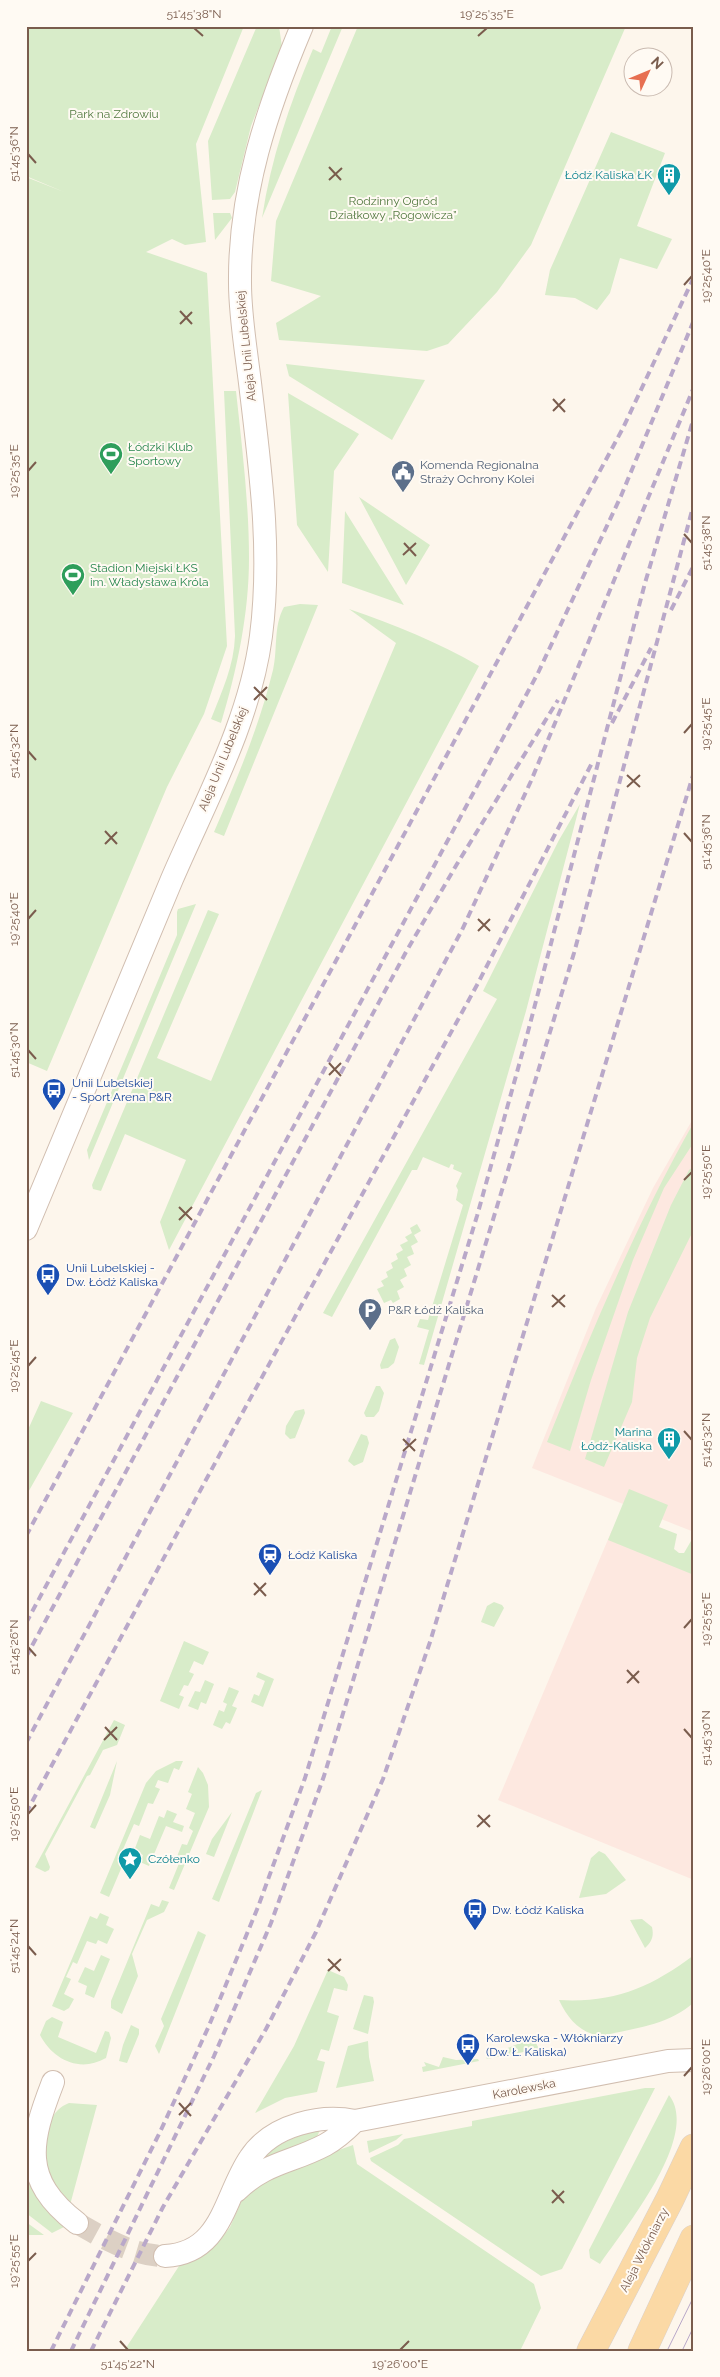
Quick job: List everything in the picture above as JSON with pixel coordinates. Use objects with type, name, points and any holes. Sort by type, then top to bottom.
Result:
[{"type":"main road","name":"Aleja Włókniarzy","points":[[591,2351],[670,2199],[694,2148]]},
{"type":"main road","points":[[642,2351],[694,2239]]},
{"type":"street","name":"Aleja Unii Lubelskiej","points":[[26,1229],[170,883],[227,753],[244,709],[256,664],[264,603],[267,542],[264,498],[241,308],[242,230],[249,183],[260,141],[277,87],[302,26]]},
{"type":"street","name":"Karolewska","points":[[165,2256],[184,2253],[196,2248],[208,2237],[219,2223],[250,2157],[269,2138],[295,2125],[321,2118],[355,2121],[660,2063],[694,2060]]},
{"type":"street","points":[[53,2082],[37,2130],[35,2165],[38,2178],[46,2192],[64,2213],[77,2223]]},
{"type":"street","name":"Karolewska","points":[[232,2196],[249,2179],[264,2169],[325,2145],[355,2121]]},
{"type":"shaded area","points":[[694,1117],[694,1532],[532,1468],[596,1308],[653,1188]]},
{"type":"shaded area","points":[[612,1530],[694,1565],[694,1880],[498,1800]]},
{"type":"green space","name":"Łódzki Klub Sportowy","points":[[26,26],[244,26],[196,144],[206,242],[185,245],[172,239],[146,252],[207,273],[227,646],[204,714],[167,787],[47,1071],[26,1062],[26,177],[64,192],[26,176]]},
{"type":"green space","points":[[257,26],[279,26],[282,47],[251,126],[235,192],[230,199],[212,200],[208,141]]},
{"type":"green space","points":[[332,26],[343,26],[262,218],[270,175],[296,91],[313,49],[321,53]]},
{"type":"green space","name":"Rodzinny Ogród Działkowy „Rogowicza”","points":[[358,26],[626,26],[531,245],[497,292],[448,344],[427,351],[279,340],[276,323],[321,296],[271,281],[276,221]]},
{"type":"green space","points":[[611,132],[665,153],[637,226],[672,239],[657,269],[620,258],[610,293],[597,310],[575,298],[545,295],[550,270]]},
{"type":"green space","points":[[213,213],[230,213],[232,218],[215,240]]},
{"type":"green space","points":[[286,364],[425,380],[392,440],[289,376]]},
{"type":"green space","points":[[224,391],[236,391],[243,454],[249,558],[247,600],[241,642],[221,723],[211,719],[230,668],[235,636]]},
{"type":"green space","points":[[288,393],[359,434],[334,471],[328,572],[297,525]]},
{"type":"green space","points":[[359,497],[430,545],[406,585]]},
{"type":"green space","points":[[345,511],[404,605],[342,583]]},
{"type":"green space","points":[[300,604],[318,605],[224,836],[214,832],[261,712],[273,670],[278,622],[284,607]]},
{"type":"green space","points":[[349,609],[416,634],[479,666],[169,1250],[160,1222],[186,1160],[125,1134],[101,1191],[93,1189],[92,1185],[208,910],[219,914],[157,1058],[211,1081],[396,643]]},
{"type":"green space","points":[[580,804],[526,1011],[424,1365],[419,1364],[429,1330],[417,1327],[420,1319],[428,1320],[463,1205],[456,1200],[458,1190],[456,1186],[462,1173],[453,1169],[454,1165],[451,1164],[449,1168],[423,1157],[417,1170],[412,1170],[332,1317],[323,1313],[497,999],[483,991],[559,840]]},
{"type":"green space","points":[[196,904],[89,1160],[87,1150],[177,935],[178,909]]},
{"type":"green space","points":[[694,1122],[694,1142],[664,1188],[633,1260],[591,1380],[570,1451],[547,1442],[634,1239]]},
{"type":"green space","points":[[694,1166],[694,1229],[650,1318],[637,1358],[632,1402],[604,1467],[585,1459],[628,1312],[671,1205],[689,1170]]},
{"type":"green space","points":[[417,1224],[421,1231],[414,1235],[418,1242],[411,1246],[414,1254],[407,1257],[411,1265],[404,1269],[407,1276],[400,1280],[404,1287],[397,1291],[400,1299],[393,1303],[391,1300],[384,1303],[377,1289],[384,1286],[381,1281],[388,1277],[386,1272],[393,1268],[391,1263],[398,1259],[396,1254],[403,1250],[400,1245],[408,1241],[405,1237],[412,1233],[410,1228]]},
{"type":"green space","points":[[395,1338],[399,1347],[394,1363],[388,1368],[381,1369],[380,1365],[390,1340]]},
{"type":"green space","points":[[376,1386],[380,1386],[384,1393],[379,1411],[374,1417],[366,1417],[364,1413]]},
{"type":"green space","points":[[41,1401],[73,1413],[26,1496],[26,1434]]},
{"type":"green space","points":[[304,1409],[305,1413],[295,1438],[290,1439],[285,1434],[286,1426],[295,1411]]},
{"type":"green space","points":[[361,1434],[367,1436],[369,1443],[363,1462],[354,1466],[348,1461]]},
{"type":"green space","points":[[629,1489],[668,1505],[659,1527],[677,1534],[674,1549],[679,1553],[684,1553],[691,1541],[694,1542],[694,1575],[608,1540]]},
{"type":"green space","points":[[494,1602],[502,1605],[504,1608],[494,1627],[481,1622],[487,1606]]},
{"type":"green space","points":[[184,1641],[209,1652],[203,1665],[194,1661],[189,1672],[194,1674],[188,1686],[184,1685],[179,1695],[184,1697],[179,1709],[160,1701]]},
{"type":"green space","points":[[258,1672],[274,1679],[263,1707],[251,1702],[254,1694],[259,1696],[265,1681],[256,1677]]},
{"type":"green space","points":[[205,1680],[214,1684],[206,1704],[201,1702],[198,1710],[188,1706],[195,1691],[200,1692]]},
{"type":"green space","points":[[229,1687],[239,1691],[232,1706],[237,1708],[230,1724],[226,1722],[222,1729],[213,1725],[219,1710],[224,1712],[227,1704],[223,1702]]},
{"type":"green space","points":[[114,1720],[125,1725],[117,1745],[103,1750],[90,1775],[87,1776],[45,1854],[50,1867],[45,1872],[35,1867]]},
{"type":"green space","points":[[117,1761],[110,1795],[95,1829],[90,1827]]},
{"type":"green space","points":[[176,1761],[183,1761],[179,1770],[174,1768],[168,1783],[158,1780],[155,1787],[160,1789],[153,1804],[148,1803],[139,1826],[134,1824],[121,1854],[126,1857],[109,1897],[100,1893],[146,1783],[156,1771]]},
{"type":"green space","points":[[198,1767],[208,1785],[209,1807],[174,1890],[169,1888],[180,1861],[176,1859],[182,1844],[187,1845],[193,1831],[189,1828],[195,1813],[186,1809],[192,1794],[188,1792]]},
{"type":"green space","points":[[262,1790],[219,1902],[212,1899],[256,1793]]},
{"type":"green space","points":[[167,1810],[177,1814],[173,1822],[184,1826],[182,1832],[166,1826],[149,1866],[140,1862],[143,1855],[134,1851],[140,1835],[150,1839],[159,1816],[164,1818]]},
{"type":"green space","points":[[232,1812],[214,1857],[206,1854],[212,1839]]},
{"type":"green space","points":[[599,1851],[605,1854],[626,1880],[606,1894],[579,1898],[591,1858]]},
{"type":"green space","points":[[162,1900],[169,1902],[164,1912],[147,1920],[132,1954],[138,1976],[122,2014],[111,2008],[111,2001],[151,1904],[159,1907]]},
{"type":"green space","points":[[100,1913],[109,1917],[106,1925],[114,1929],[107,1944],[98,1940],[96,1944],[87,1941],[77,1964],[73,1962],[66,1977],[71,1979],[64,1994],[74,1999],[69,2008],[64,2011],[52,2006],[90,1916],[97,1919]]},
{"type":"green space","points":[[642,1919],[653,1930],[652,1939],[645,1948],[630,1920]]},
{"type":"green space","points":[[198,1931],[206,1935],[159,2054],[155,2046],[164,2026],[161,2019]]},
{"type":"green space","points":[[101,1955],[110,1959],[94,1998],[85,1994],[87,1986],[78,1982],[85,1967],[94,1971]]},
{"type":"green space","points":[[694,1955],[694,2002],[673,2016],[650,2025],[601,2036],[587,2032],[576,2024],[566,2013],[559,2000],[597,1999],[631,1991],[678,1967]]},
{"type":"green space","points":[[328,1970],[344,1977],[348,1985],[347,1991],[334,1988],[327,2012],[339,2016],[329,2051],[321,2049],[317,2060],[325,2062],[317,2092],[285,2098],[255,2113],[294,2046]]},
{"type":"green space","points":[[364,1995],[373,1997],[374,2002],[368,2034],[353,2029]]},
{"type":"green space","points":[[52,2017],[63,2022],[58,2037],[96,2053],[105,2031],[109,2032],[111,2038],[106,2058],[87,2064],[77,2064],[68,2062],[52,2051],[40,2035],[46,2021]]},
{"type":"green space","points":[[131,2025],[139,2029],[139,2034],[127,2063],[119,2061]]},
{"type":"green space","points":[[523,2035],[534,2039],[539,2049],[487,2059],[486,2057],[520,2043],[517,2036]]},
{"type":"green space","points":[[368,2041],[374,2081],[336,2088],[348,2046]]},
{"type":"green space","points":[[443,2057],[456,2060],[478,2059],[479,2061],[423,2072],[422,2067],[426,2066],[424,2062],[439,2067]]},
{"type":"green space","points":[[645,2088],[655,2088],[562,2269],[541,2276],[371,2161],[370,2158],[398,2145],[404,2139],[472,2126],[472,2121]]},
{"type":"green space","points":[[669,2095],[676,2113],[675,2134],[668,2157],[656,2182],[641,2206],[600,2264],[590,2258],[589,2250]]},
{"type":"green space","points":[[69,2103],[97,2105],[70,2205],[51,2179],[45,2160],[45,2141],[50,2122],[61,2108]]},
{"type":"green space","points":[[320,2130],[316,2139],[261,2160],[288,2140]]},
{"type":"green space","points":[[403,2134],[396,2140],[369,2153],[367,2141]]},
{"type":"green space","points":[[353,2145],[357,2164],[534,2284],[541,2308],[520,2351],[124,2351],[179,2266],[194,2260],[221,2239],[230,2227],[242,2200],[266,2176]]},
{"type":"green space","points":[[26,2171],[41,2202],[64,2227],[52,2233],[26,2213]]},
{"type":"green space","points":[[26,2222],[44,2235],[26,2235]]},
{"type":"tunnel","points":[[77,2223],[130,2250],[165,2256]]},
{"type":"tram line","points":[[667,2351],[694,2296]]},
{"type":"tram line","points":[[682,2351],[694,2326]]},
{"type":"railway","points":[[26,1536],[623,428],[694,277]]},
{"type":"railway","points":[[26,1623],[538,673],[621,496],[694,320]]},
{"type":"railway","points":[[26,1743],[462,930],[531,781],[694,387]]},
{"type":"railway","points":[[51,2351],[160,2132],[208,2028],[258,1907],[305,1778],[477,1216],[524,1047],[645,583],[694,417]]},
{"type":"railway","points":[[71,2351],[214,2056],[271,1923],[324,1776],[574,953],[694,503]]},
{"type":"railway","points":[[671,610],[694,565]]},
{"type":"railway","points":[[612,723],[651,648]]},
{"type":"railway","points":[[26,1657],[406,952],[457,864],[558,700]]},
{"type":"railway","points":[[26,1813],[477,985],[593,761]]},
{"type":"railway","points":[[91,2351],[163,2207],[266,2029],[316,1932],[383,1779],[430,1642],[694,772]]},
{"type":"place","name":"Łódź Kaliska ŁK","points":[[669,196]]},
{"type":"place","name":"Łódzki Klub Sportowy","points":[[111,475]]},
{"type":"place","name":"Komenda Regionalna Straży Ochrony Kolei","points":[[403,493]]},
{"type":"place","name":"Stadion Miejski ŁKS im. Władysława Króla","points":[[73,596]]},
{"type":"place","name":"Unii Lubelskiej - Sport Arena P&R","points":[[54,1111]]},
{"type":"place","name":"Unii Lubelskiej - Dw. Łódź Kaliska","points":[[48,1296]]},
{"type":"place","name":"P&R Łódź Kaliska","points":[[370,1331]]},
{"type":"place","name":"Marina Łódź-Kaliska","points":[[669,1460]]},
{"type":"place","name":"Łódź Kaliska","points":[[270,1576]]},
{"type":"place","name":"Czółenko","points":[[130,1880]]},
{"type":"place","name":"Dw. Łódź Kaliska","points":[[475,1931]]},
{"type":"place","name":"Karolewska - Włókniarzy (Dw. Ł. Kaliska)","points":[[468,2066]]},
{"type":"park label","name":"Park na Zdrowiu","points":[[114,114]]}]
